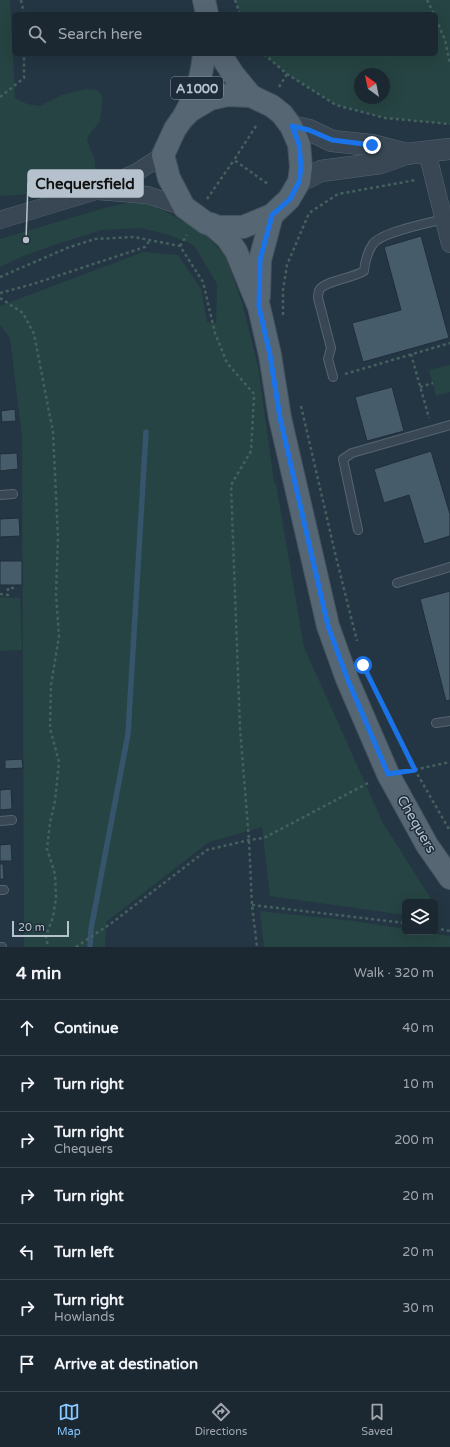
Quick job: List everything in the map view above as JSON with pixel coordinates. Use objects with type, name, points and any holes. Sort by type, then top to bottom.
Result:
[{"type":"main road","points":[[204,0],[206,12]]},
{"type":"main road","name":"A1000","points":[[182,119],[195,96],[201,77],[204,56]]},
{"type":"main road","name":"A1000","points":[[221,56],[233,74],[251,96]]},
{"type":"main road","points":[[227,94],[251,96],[272,106],[282,114],[292,126],[299,144],[301,167],[299,182],[290,199],[272,215],[243,227],[219,227],[206,223],[184,207],[169,178],[163,155],[175,129],[182,119],[190,111],[210,99],[227,94]]},
{"type":"main road","name":"Chequers","points":[[259,307],[260,260],[272,215]]},
{"type":"main road","name":"Chequers","points":[[211,224],[227,238],[236,251],[259,307],[270,355],[280,418],[328,626],[347,678],[388,774],[427,845],[450,878]]},
{"type":"street","points":[[292,126],[309,130],[332,140],[372,145],[406,154]]},
{"type":"street","points":[[299,182],[321,171],[381,163],[406,154],[450,149]]},
{"type":"street","points":[[427,152],[450,244]]},
{"type":"street","points":[[1,219],[96,191],[137,172],[163,155]]},
{"type":"street","points":[[96,191],[147,195],[184,207]]},
{"type":"lane","points":[[333,377],[328,359],[331,348],[318,298],[319,290],[324,285],[357,275],[364,271],[364,263],[374,243],[390,234],[444,219]]},
{"type":"lane","points":[[358,530],[343,458],[352,452],[450,425]]},
{"type":"lane","points":[[0,496],[13,494]]},
{"type":"lane","points":[[397,583],[450,567]]},
{"type":"lane","points":[[436,723],[450,720]]},
{"type":"lane","points":[[0,821],[12,820]]},
{"type":"path","points":[[21,0],[24,12]]},
{"type":"path","points":[[235,0],[239,12]]},
{"type":"path","points":[[427,0],[433,12]]},
{"type":"path","points":[[438,24],[445,40],[450,63]]},
{"type":"path","points":[[0,97],[24,78],[24,56]]},
{"type":"path","points":[[266,56],[287,74],[336,105],[385,118],[450,124]]},
{"type":"path","points":[[275,94],[287,74]]},
{"type":"path","points":[[206,201],[256,126]]},
{"type":"path","points":[[234,160],[268,184]]},
{"type":"path","points":[[284,321],[283,290],[287,265],[309,214],[338,194],[433,177]]},
{"type":"path","points":[[180,246],[189,232]]},
{"type":"path","points":[[0,277],[67,248],[95,239],[134,237],[180,246],[203,282],[215,333],[227,363],[254,394],[251,451],[231,485],[240,728],[249,840],[252,905],[257,947]]},
{"type":"path","points":[[0,293],[33,284],[145,247],[150,240]]},
{"type":"path","points":[[0,298],[23,313],[34,334],[53,432],[58,538],[56,594],[59,636],[51,685],[50,728],[59,762],[55,801],[50,823],[47,849],[55,874],[56,898],[53,917],[46,936],[48,947]]},
{"type":"path","points":[[333,377],[450,343]]},
{"type":"path","points":[[411,354],[432,430]]},
{"type":"path","points":[[420,387],[433,383]]},
{"type":"path","points":[[300,406],[357,642]]},
{"type":"path","points":[[0,594],[8,595],[8,588],[18,588]]},
{"type":"path","points":[[382,705],[415,770],[450,831]]},
{"type":"path","points":[[76,947],[113,922],[207,850],[264,838],[365,784],[388,774],[415,770],[450,762]]},
{"type":"path","points":[[252,905],[402,924]]},
{"type":"path","points":[[438,929],[450,931]]},
{"type":"green space","points":[[0,0],[10,0],[15,98],[27,104],[40,106],[62,95],[85,89],[97,90],[103,97],[100,121],[89,135],[87,141],[95,160],[95,171],[88,176],[44,193],[0,196]]},
{"type":"green space","points":[[235,0],[450,0],[450,124],[385,118],[336,105],[287,74],[266,56],[438,56],[438,12],[239,12]]},
{"type":"green space","points":[[137,201],[163,210],[204,233],[225,255],[242,302],[258,366],[274,482],[276,484],[304,647],[383,823],[431,899],[402,899],[402,915],[270,896],[262,827],[209,842],[106,922],[105,947],[24,947],[22,437],[10,338],[0,325],[0,306],[143,252],[178,255],[201,289],[207,322],[216,323],[217,284],[194,245],[166,234],[140,228],[102,230],[21,257],[0,267],[0,239],[108,207]]},
{"type":"green space","points":[[450,365],[450,392],[436,396],[429,370]]},
{"type":"green space","points":[[0,597],[20,598],[22,650],[0,651]]},
{"type":"green space","points":[[260,911],[354,921],[402,929],[402,935],[438,934],[450,936],[450,947],[264,947]]},
{"type":"building","points":[[421,236],[449,338],[363,362],[352,323],[401,310],[384,247]]},
{"type":"building","points":[[392,387],[404,431],[367,441],[355,397]]},
{"type":"building","points":[[15,409],[16,421],[2,422],[1,411]]},
{"type":"building","points":[[431,451],[450,514],[450,536],[424,544],[409,495],[384,503],[374,469]]},
{"type":"building","points":[[17,453],[18,469],[0,471],[0,454]]},
{"type":"building","points":[[19,518],[20,536],[0,537],[0,519]]},
{"type":"building","points":[[0,561],[22,561],[22,585],[0,585]]},
{"type":"building","points":[[450,591],[450,700],[446,701],[420,599]]},
{"type":"building","points":[[22,759],[23,768],[5,769],[5,760]]},
{"type":"building","points":[[11,789],[12,809],[0,810],[0,790]]},
{"type":"building","points":[[11,844],[12,861],[0,861],[0,845]]},
{"type":"building","points":[[0,864],[3,864],[4,879],[0,879]]},
{"type":"waterway","points":[[90,947],[91,929],[128,734],[146,432]]},
{"type":"place","name":"Chequersfield","points":[[26,240]]},
{"type":"route","points":[[363,665],[415,770],[388,774],[347,678],[328,626],[280,418],[270,355],[259,307],[260,260],[272,215],[290,199],[299,182],[301,167],[299,144],[292,126],[309,130],[332,140],[372,145]]}]
